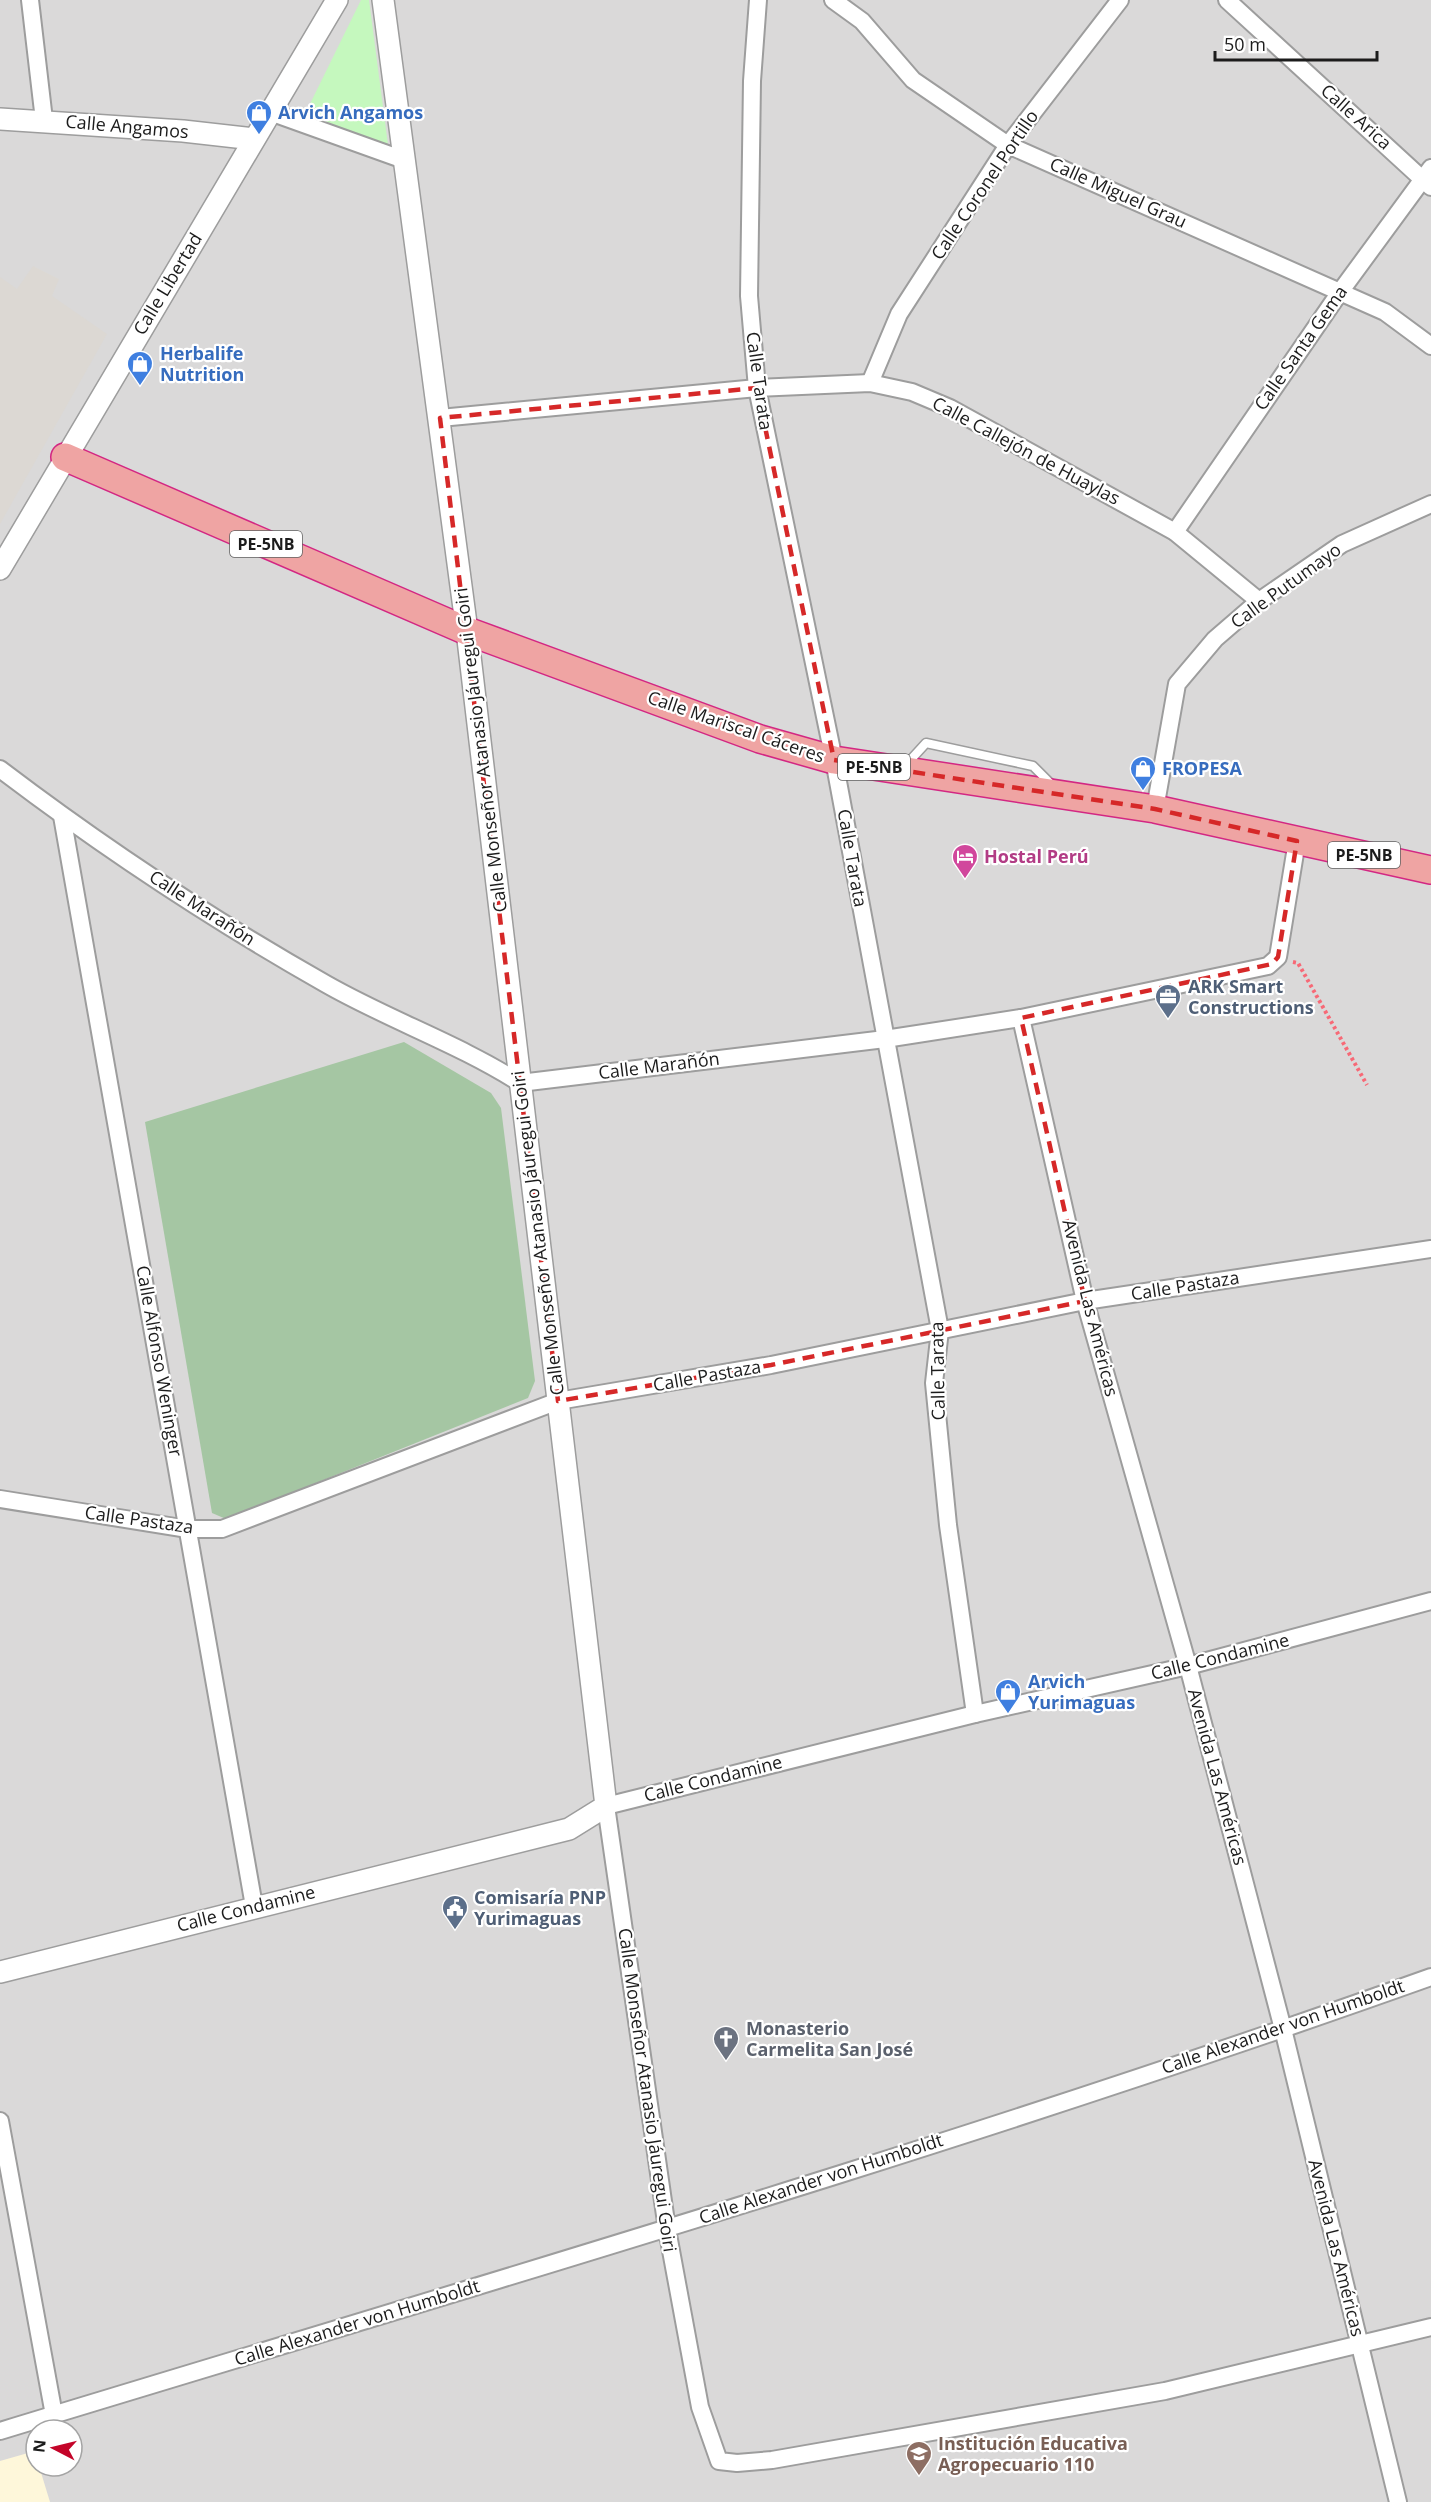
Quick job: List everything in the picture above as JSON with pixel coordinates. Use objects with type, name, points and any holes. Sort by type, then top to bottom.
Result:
[{"type":"highway","name":"PE-5NB","points":[[65,457],[466,631]]},
{"type":"highway","name":"Calle Mariscal Cáceres","points":[[466,631],[760,739],[834,760],[1155,809],[1297,841]]},
{"type":"highway","name":"PE-5NB","points":[[1297,841],[1431,870]]},
{"type":"street","points":[[30,0],[44,120]]},
{"type":"street","name":"Calle Libertad","points":[[0,569],[337,0]]},
{"type":"street","name":"Calle Monseñor Atanasio Jáuregui Goiri","points":[[383,0],[440,418],[606,1806],[667,2229],[700,2407],[719,2461],[737,2463],[772,2460],[1165,2391],[1359,2343]]},
{"type":"street","name":"Calle Tarata","points":[[758,0],[752,81],[750,296],[757,388],[834,760],[940,1330],[934,1383],[948,1525],[975,1714]]},
{"type":"street","name":"Calle Miguel Grau","points":[[833,0],[862,21],[912,80],[1008,144],[1385,312],[1431,346]]},
{"type":"street","name":"Calle Coronel Portillo","points":[[870,383],[899,314],[1008,144],[1120,0]]},
{"type":"street","name":"Calle Arica","points":[[1227,0],[1428,178]]},
{"type":"street","points":[[270,112],[404,160]]},
{"type":"street","name":"Calle Angamos","points":[[0,119],[44,120],[183,131],[254,140]]},
{"type":"street","name":"Calle Santa Gema","points":[[1175,532],[1340,292],[1428,178]]},
{"type":"street","name":"Calle Callejón de Huaylas","points":[[440,418],[757,388],[870,383],[912,392],[950,408],[1175,532],[1259,601]]},
{"type":"street","name":"Calle Putumayo","points":[[1155,809],[1177,684],[1215,639],[1259,601],[1342,544],[1410,511],[1431,504]]},
{"type":"street","name":"Calle Marañón","points":[[0,769],[62,816],[181,895],[328,986],[494,1066],[520,1083],[885,1039],[1021,1018],[1268,966],[1278,957]]},
{"type":"street","name":"Calle Alfonso Weninger","points":[[62,816],[254,1906]]},
{"type":"street","points":[[1278,957],[1297,841]]},
{"type":"street","name":"Avenida Las Américas","points":[[1021,1018],[1085,1301],[1188,1666],[1283,2030],[1398,2502]]},
{"type":"street","name":"Calle Pastaza","points":[[0,1499],[188,1529],[222,1529],[558,1401],[771,1365],[1085,1301],[1431,1249]]},
{"type":"street","name":"Calle Condamine","points":[[0,1972],[254,1906],[569,1829],[606,1806],[975,1714],[1188,1666],[1431,1601]]},
{"type":"street","name":"Calle Alexander von Humboldt","points":[[0,2431],[667,2229],[1283,2030],[1431,1977]]},
{"type":"street","points":[[0,2121],[54,2415]]},
{"type":"street","points":[[1359,2343],[1431,2327]]},
{"type":"path","points":[[1278,957],[1298,963],[1367,1085]]},
{"type":"highlighted area","points":[[757,388],[834,760],[1155,809],[1297,841],[1278,957],[1272,964],[1021,1018],[1085,1301],[771,1365],[558,1401],[440,418]]},
{"type":"shaded area","points":[[0,0],[1431,0],[1431,2502],[0,2502]]},
{"type":"shaded area","points":[[33,266],[59,279],[52,296],[107,334],[0,524],[0,277],[17,289]]},
{"type":"shaded area","points":[[24,2454],[24,2478],[43,2478],[50,2502],[0,2502],[0,2461]]},
{"type":"green space","points":[[361,0],[369,0],[388,145],[305,114]]},
{"type":"green space","points":[[404,1042],[491,1093],[501,1108],[535,1381],[528,1398],[226,1519],[212,1513],[145,1122]]},
{"type":"place","name":"Arvich Angamos","points":[[259,136]]},
{"type":"place","name":"Herbalife Nutrition","points":[[140,387]]},
{"type":"place","name":"FROPESA","points":[[1143,792]]},
{"type":"place","name":"Hostal Perú","points":[[965,880]]},
{"type":"place","name":"ARK Smart Constructions","points":[[1168,1020]]},
{"type":"place","name":"Arvich Yurimaguas","points":[[1008,1715]]},
{"type":"place","name":"Comisaría PNP Yurimaguas","points":[[455,1931]]},
{"type":"place","name":"Monasterio Carmelita San José","points":[[726,2062]]},
{"type":"place","name":"Institución Educativa Agropecuario 110","points":[[919,2477]]}]
